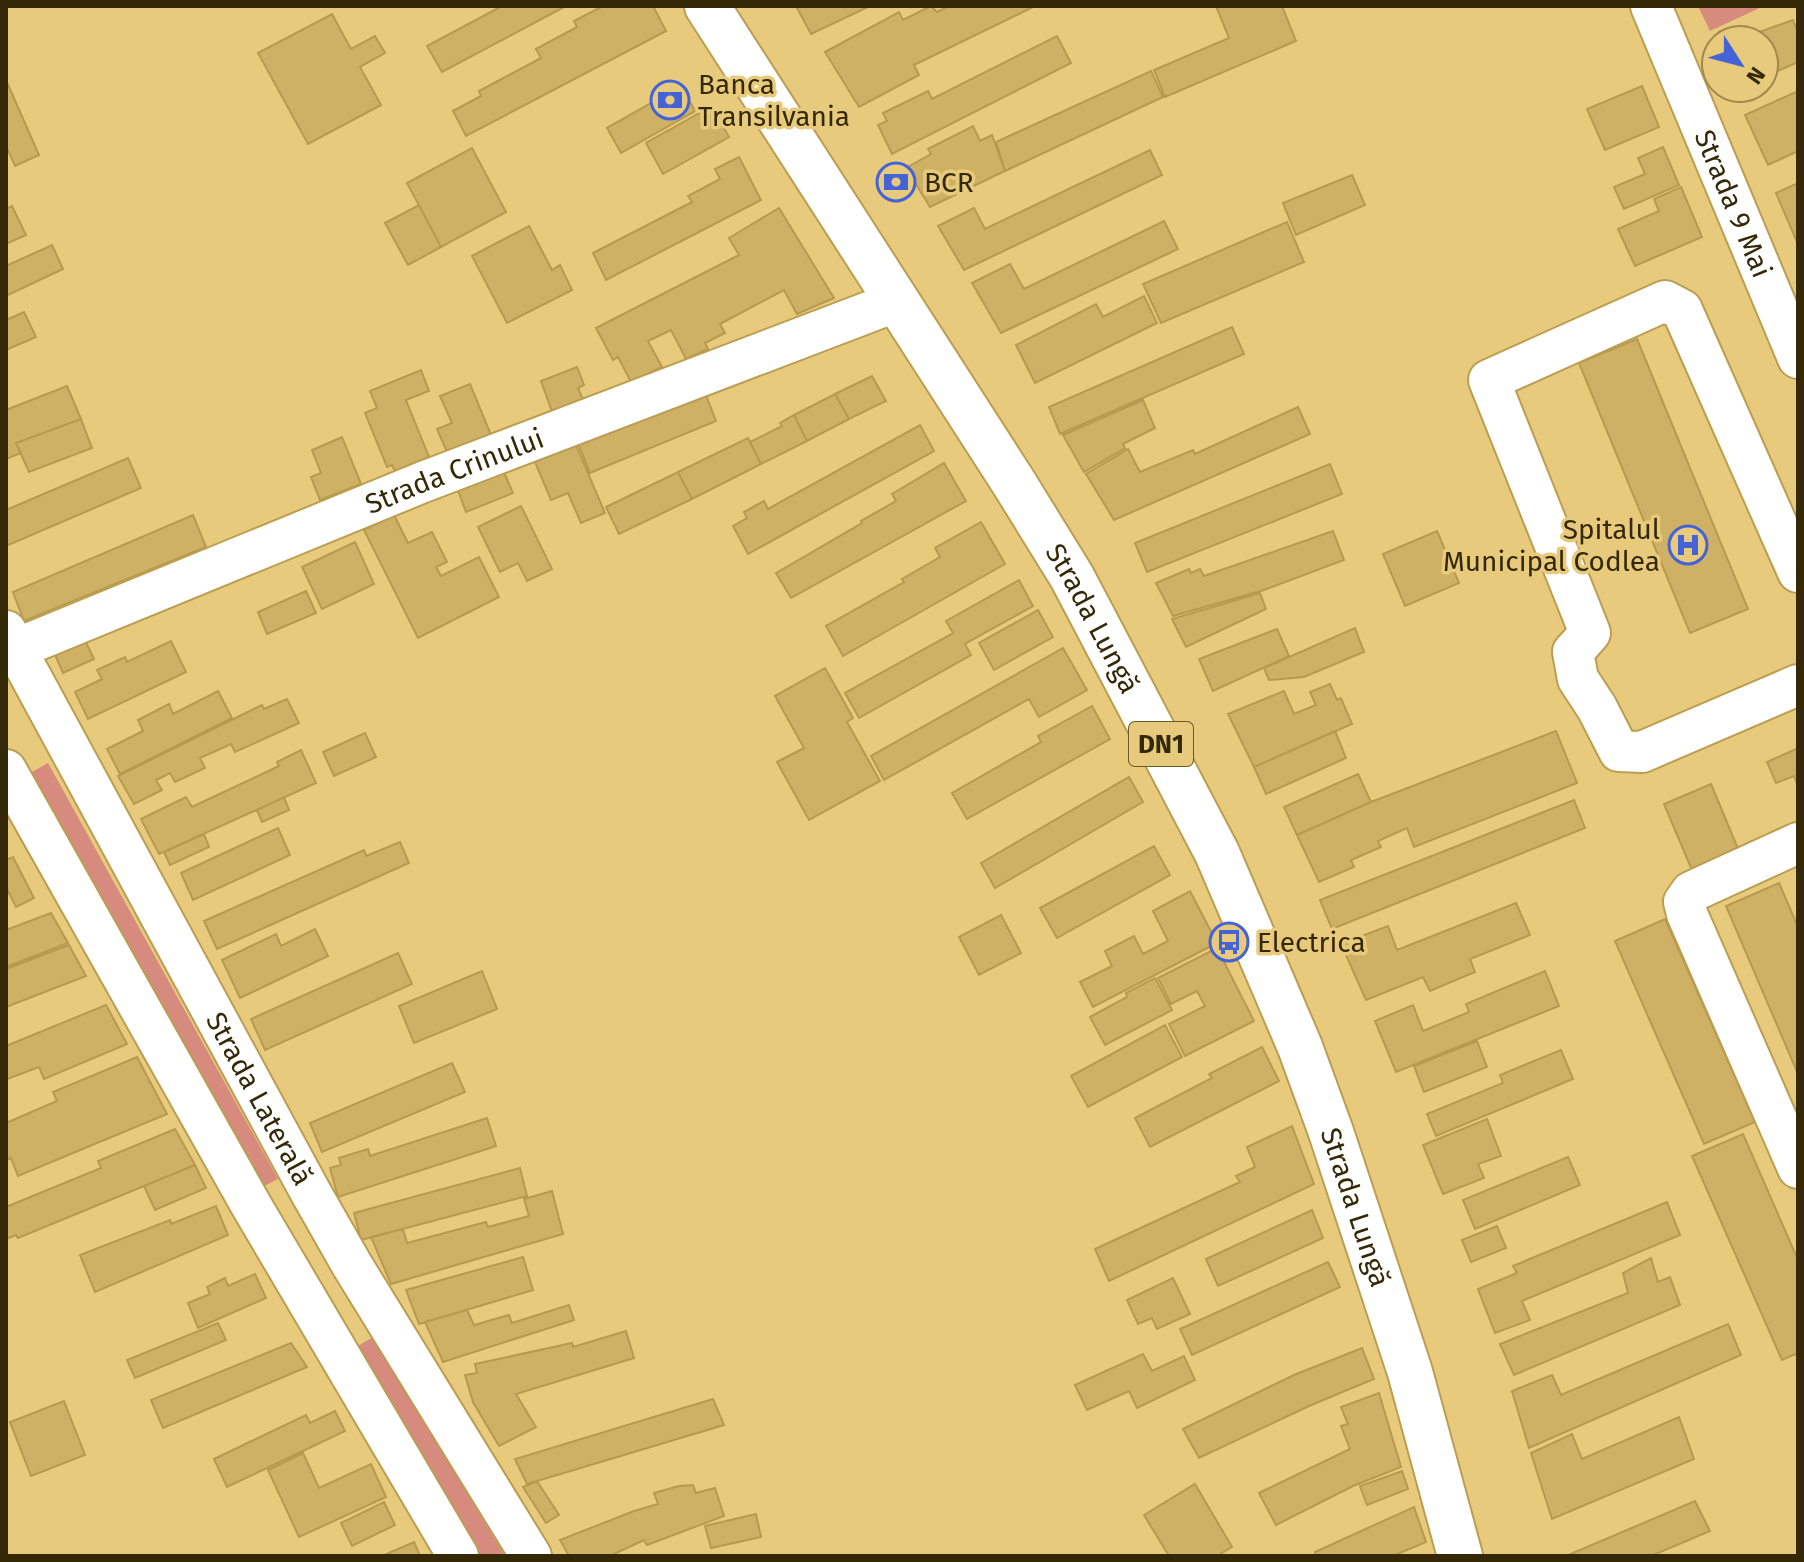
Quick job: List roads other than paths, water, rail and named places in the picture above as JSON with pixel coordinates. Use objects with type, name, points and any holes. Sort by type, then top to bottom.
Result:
[{"type":"highway","name":"Strada Lungă","points":[[707,6],[1072,577],[1217,853],[1300,1047],[1331,1132],[1410,1372],[1460,1556]]},
{"type":"street","name":"Strada 9 Mai","points":[[1651,6],[1798,358]]},
{"type":"street","points":[[1798,572],[1682,310],[1665,301],[1489,380],[1590,633],[1573,652],[1578,679],[1619,751],[1642,752],[1798,685]]},
{"type":"street","name":"Strada Crinului","points":[[9,644],[895,302]]},
{"type":"street","name":"Strada Laterală","points":[[9,644],[352,1265],[531,1556]]},
{"type":"street","points":[[7,773],[301,1293],[458,1556]]},
{"type":"street","points":[[1798,843],[1691,892],[1684,902],[1798,1168]]},
{"type":"street","points":[[301,1293],[352,1265]]},
{"type":"place","name":"Banca Transilvania","points":[[670,100]]},
{"type":"place","name":"BCR","points":[[896,182]]},
{"type":"place","name":"Spitalul Municipal Codlea","points":[[1688,545]]},
{"type":"place","name":"Electrica","points":[[1229,942]]}]
